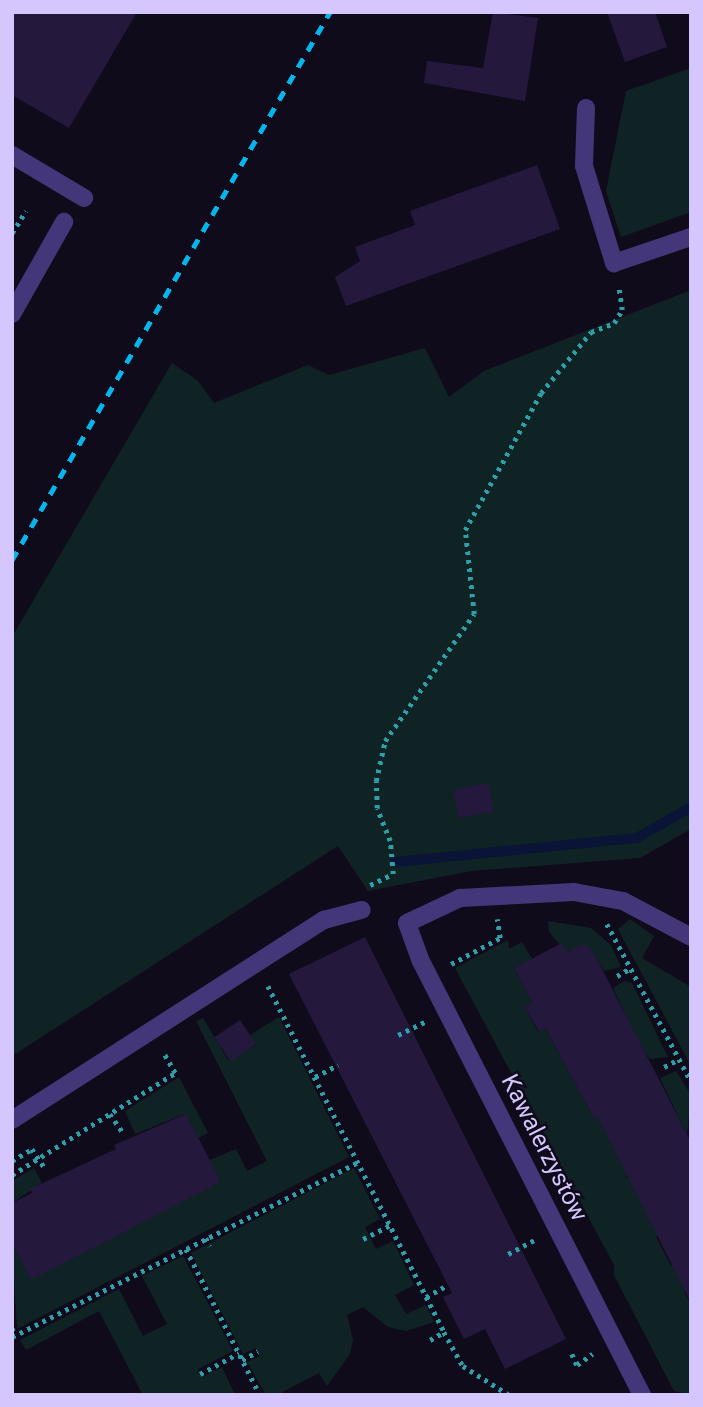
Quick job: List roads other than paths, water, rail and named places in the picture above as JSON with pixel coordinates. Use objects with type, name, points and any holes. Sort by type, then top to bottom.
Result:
[{"type":"street","points":[[586,108],[584,166],[614,263],[691,237]]},
{"type":"street","points":[[12,155],[84,198]]},
{"type":"street","points":[[12,314],[64,222]]},
{"type":"street","name":"Kawalerzystów","points":[[642,1395],[420,959],[407,923],[460,898],[574,892],[623,901],[691,937]]},
{"type":"street","points":[[12,1120],[324,920],[362,910]]},
{"type":"waterway","points":[[395,862],[637,838],[691,807]]},
{"type":"railway","points":[[12,560],[330,12]]}]
